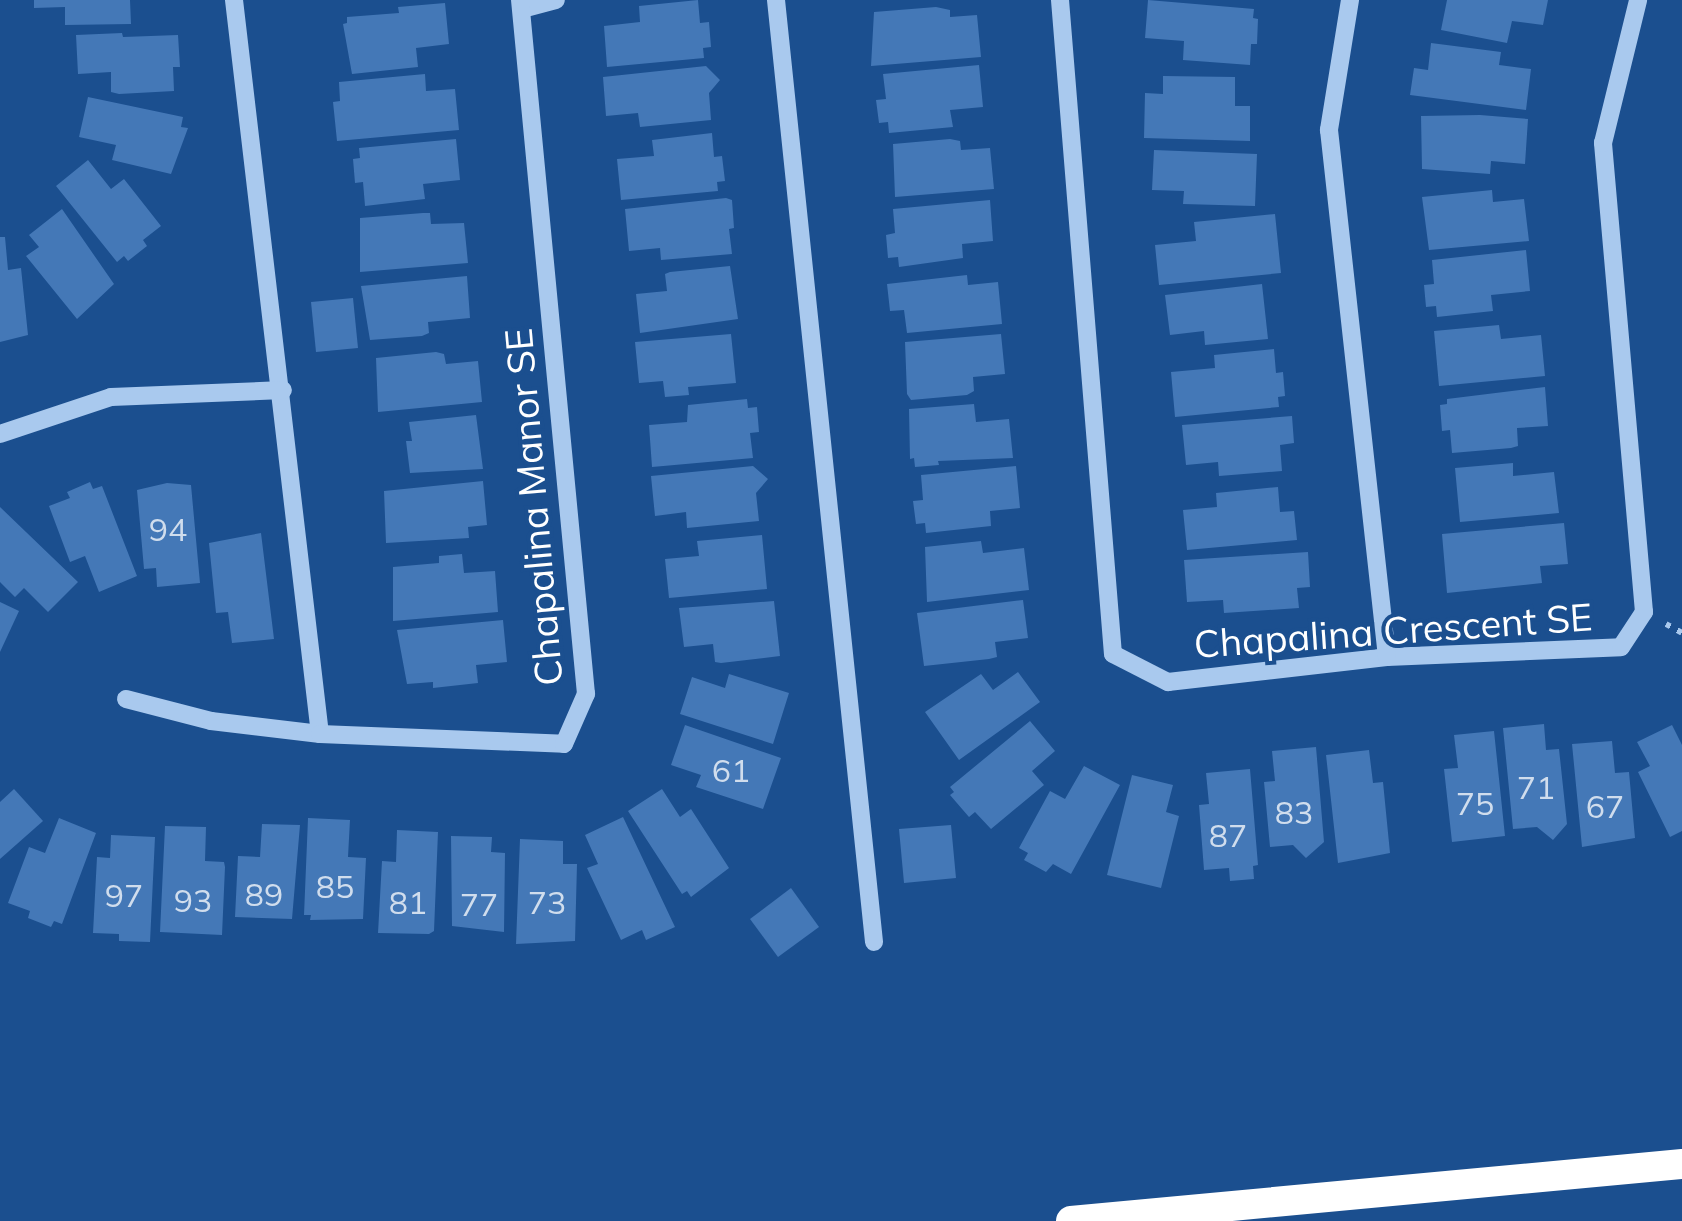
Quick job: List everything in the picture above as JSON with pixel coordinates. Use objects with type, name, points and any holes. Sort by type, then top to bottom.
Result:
[{"type":"highway","points":[[1071,1221],[1682,1164]]},
{"type":"street","points":[[234,0],[283,390],[320,734]]},
{"type":"street","points":[[521,4],[556,0]]},
{"type":"street","points":[[776,0],[874,942]]},
{"type":"street","name":"Chapalina Crescent SE","points":[[1060,0],[1112,654],[1168,682],[1387,657],[1621,646],[1644,612],[1603,144],[1638,0]]},
{"type":"street","points":[[1350,0],[1328,130],[1387,657]]},
{"type":"street","name":"Chapalina Manor SE","points":[[126,698],[211,721],[320,734],[564,744],[586,694],[521,4]]},
{"type":"street","points":[[0,434],[111,397],[283,390]]},
{"type":"building","points":[[34,0],[130,0],[131,24],[65,25],[65,7],[34,8]]},
{"type":"building","points":[[698,0],[700,23],[709,22],[711,47],[703,48],[704,58],[607,67],[604,26],[640,22],[639,6]]},
{"type":"building","points":[[1148,0],[1254,9],[1253,18],[1258,19],[1257,44],[1251,44],[1250,65],[1183,60],[1184,41],[1145,38]]},
{"type":"building","points":[[1447,0],[1548,0],[1543,25],[1512,21],[1507,43],[1441,30]]},
{"type":"building","points":[[445,3],[449,44],[416,48],[418,67],[352,74],[343,24],[347,17],[399,13],[398,7]]},
{"type":"building","points":[[936,7],[950,10],[950,17],[977,15],[981,57],[871,66],[874,12]]},
{"type":"building","points":[[122,33],[123,37],[178,35],[180,67],[173,67],[174,91],[119,94],[111,92],[111,72],[78,74],[76,35]]},
{"type":"building","points":[[1431,43],[1501,52],[1499,65],[1531,69],[1526,110],[1410,95],[1414,68],[1428,70]]},
{"type":"building","points":[[979,65],[983,107],[950,110],[953,127],[889,133],[888,122],[879,123],[876,100],[886,99],[883,74]]},
{"type":"building","points":[[706,66],[720,80],[709,93],[711,120],[640,127],[638,113],[606,116],[603,77]]},
{"type":"building","points":[[425,74],[426,91],[455,89],[459,130],[337,141],[333,102],[340,101],[339,82]]},
{"type":"building","points":[[1163,76],[1235,77],[1235,106],[1250,106],[1250,141],[1144,138],[1145,93],[1163,94]]},
{"type":"building","points":[[88,97],[183,117],[181,127],[188,128],[171,174],[112,160],[116,145],[79,137]]},
{"type":"building","points":[[1421,116],[1528,119],[1525,164],[1491,161],[1490,174],[1422,169]]},
{"type":"building","points":[[712,133],[714,157],[722,156],[725,181],[717,182],[718,191],[621,200],[617,159],[654,156],[652,140]]},
{"type":"building","points":[[456,139],[460,180],[423,184],[425,199],[365,206],[363,182],[355,183],[353,159],[360,158],[359,148]]},
{"type":"building","points":[[960,141],[961,150],[990,148],[994,189],[895,197],[893,144]]},
{"type":"building","points":[[1154,150],[1257,154],[1255,206],[1183,204],[1184,191],[1152,190]]},
{"type":"building","points":[[88,160],[111,189],[124,179],[161,226],[143,240],[147,246],[128,261],[124,256],[117,262],[56,186]]},
{"type":"building","points":[[1492,190],[1493,202],[1524,199],[1529,241],[1429,250],[1422,197]]},
{"type":"building","points":[[732,200],[732,254],[661,260],[660,248],[629,251],[625,209]]},
{"type":"building","points":[[990,200],[993,241],[962,244],[963,258],[899,267],[898,257],[888,258],[886,235],[895,233],[893,209]]},
{"type":"building","points":[[62,209],[114,284],[77,319],[26,256],[39,247],[29,235]]},
{"type":"building","points":[[430,213],[431,224],[464,223],[468,263],[360,272],[360,218]]},
{"type":"building","points":[[1275,214],[1281,273],[1159,285],[1155,245],[1196,241],[1194,222]]},
{"type":"building","points":[[0,237],[5,237],[8,270],[21,268],[28,335],[0,342]]},
{"type":"building","points":[[1526,250],[1530,291],[1491,295],[1493,311],[1437,317],[1436,306],[1426,307],[1424,285],[1434,284],[1432,260]]},
{"type":"building","points":[[730,266],[738,319],[640,333],[636,294],[667,291],[665,274],[670,272]]},
{"type":"building","points":[[967,275],[968,285],[998,282],[1002,324],[907,333],[904,310],[890,311],[887,284]]},
{"type":"building","points":[[467,276],[470,318],[428,322],[429,333],[422,336],[370,340],[361,286]]},
{"type":"building","points":[[1262,284],[1268,339],[1205,345],[1204,331],[1170,335],[1165,295]]},
{"type":"building","points":[[353,298],[358,348],[316,352],[311,302]]},
{"type":"building","points":[[1499,325],[1501,339],[1541,335],[1545,376],[1439,386],[1434,331]]},
{"type":"building","points":[[731,334],[736,383],[688,387],[689,395],[665,397],[663,381],[639,383],[635,342]]},
{"type":"building","points":[[1001,334],[1005,374],[973,377],[974,391],[967,395],[911,400],[907,394],[905,342]]},
{"type":"building","points":[[1274,349],[1276,373],[1283,372],[1285,396],[1278,397],[1279,407],[1175,417],[1171,372],[1215,368],[1214,355]]},
{"type":"building","points":[[444,354],[446,364],[478,361],[482,402],[378,412],[376,358]]},
{"type":"building","points":[[1545,387],[1548,426],[1517,428],[1518,446],[1511,448],[1452,453],[1450,430],[1442,431],[1440,405],[1447,404],[1447,399]]},
{"type":"building","points":[[747,399],[748,408],[757,407],[759,432],[750,433],[753,458],[652,467],[649,425],[687,422],[688,405]]},
{"type":"building","points":[[974,404],[976,422],[1009,419],[1013,458],[938,461],[939,465],[915,467],[914,458],[910,459],[909,409]]},
{"type":"building","points":[[476,415],[483,469],[410,473],[406,441],[412,441],[409,422]]},
{"type":"building","points":[[1292,416],[1294,443],[1280,445],[1282,471],[1219,476],[1218,462],[1186,465],[1182,425]]},
{"type":"building","points":[[1513,463],[1513,476],[1554,472],[1559,513],[1460,522],[1455,468]]},
{"type":"building","points":[[753,466],[768,479],[756,493],[759,521],[687,528],[686,512],[655,516],[651,476]]},
{"type":"building","points":[[1016,466],[1020,508],[990,511],[991,526],[926,533],[925,523],[916,524],[913,501],[923,500],[921,475]]},
{"type":"building","points":[[483,481],[487,525],[468,527],[469,538],[386,543],[384,491]]},
{"type":"building","points":[[90,482],[93,489],[102,486],[137,576],[99,592],[85,556],[70,562],[49,506],[70,498],[67,492]]},
{"type":"building","points":[[167,483],[191,485],[200,583],[157,587],[156,568],[144,569],[137,490]]},
{"type":"building","points":[[1278,487],[1280,512],[1294,511],[1297,540],[1187,550],[1183,510],[1217,507],[1216,493]]},
{"type":"building","points":[[0,507],[78,582],[48,612],[24,588],[15,597],[0,582]]},
{"type":"building","points":[[1564,523],[1568,564],[1540,566],[1542,583],[1447,593],[1442,534]]},
{"type":"building","points":[[261,533],[274,639],[232,643],[228,612],[216,613],[209,543]]},
{"type":"building","points":[[762,535],[767,589],[669,598],[665,559],[699,556],[697,541]]},
{"type":"building","points":[[981,541],[983,553],[1024,548],[1029,590],[927,602],[925,547]]},
{"type":"building","points":[[1308,552],[1310,587],[1297,588],[1299,608],[1224,613],[1223,600],[1187,602],[1184,560]]},
{"type":"building","points":[[462,554],[464,573],[495,571],[498,612],[393,621],[393,567],[439,563],[439,556]]},
{"type":"building","points":[[1023,600],[1028,638],[995,642],[997,657],[924,666],[917,613]]},
{"type":"building","points":[[774,601],[780,656],[721,663],[715,662],[713,644],[684,647],[679,608]]},
{"type":"building","points":[[0,602],[19,611],[0,652]]},
{"type":"building","points":[[503,620],[507,662],[476,665],[478,683],[433,688],[433,682],[407,684],[397,630]]},
{"type":"building","points":[[1018,672],[1040,702],[959,760],[925,712],[981,674],[993,690]]},
{"type":"building","points":[[729,674],[789,693],[773,744],[680,714],[692,677],[725,688]]},
{"type":"building","points":[[1030,721],[1055,751],[1032,771],[1044,785],[991,829],[975,812],[969,817],[950,795],[954,792],[950,787]]},
{"type":"building","points":[[1544,724],[1546,750],[1559,749],[1567,824],[1553,840],[1537,827],[1513,829],[1503,728]]},
{"type":"building","points":[[685,725],[781,758],[763,809],[696,787],[701,775],[671,765]]},
{"type":"building","points":[[1672,725],[1682,745],[1682,831],[1670,837],[1638,772],[1650,766],[1637,742]]},
{"type":"building","points":[[1494,731],[1505,836],[1452,842],[1444,769],[1458,768],[1454,735]]},
{"type":"building","points":[[1612,741],[1615,773],[1629,772],[1635,838],[1582,847],[1572,744]]},
{"type":"building","points":[[1316,747],[1324,842],[1306,858],[1293,845],[1270,847],[1264,782],[1275,781],[1272,751]]},
{"type":"building","points":[[1369,750],[1373,783],[1383,782],[1390,853],[1338,863],[1326,755]]},
{"type":"building","points":[[1084,766],[1120,785],[1071,874],[1053,864],[1046,872],[1024,860],[1028,853],[1019,848],[1050,791],[1065,799]]},
{"type":"building","points":[[1250,769],[1258,865],[1253,866],[1254,879],[1230,881],[1229,868],[1204,870],[1199,805],[1209,804],[1206,773]]},
{"type":"building","points":[[1132,775],[1173,785],[1166,812],[1179,816],[1161,888],[1107,875]]},
{"type":"building","points":[[14,789],[43,821],[0,859],[0,802]]},
{"type":"building","points":[[662,789],[680,817],[691,809],[729,868],[691,897],[687,891],[682,894],[628,811]]},
{"type":"building","points":[[623,817],[675,927],[646,940],[642,930],[621,940],[587,868],[598,864],[585,835]]},
{"type":"building","points":[[59,818],[96,833],[62,924],[54,921],[51,927],[28,918],[30,911],[8,903],[29,847],[45,853]]},
{"type":"building","points":[[308,818],[350,820],[348,857],[366,858],[363,919],[310,920],[311,915],[304,915]]},
{"type":"building","points":[[262,824],[300,825],[292,919],[235,917],[238,856],[260,857]]},
{"type":"building","points":[[951,825],[956,878],[904,883],[899,829]]},
{"type":"building","points":[[165,826],[206,827],[205,861],[224,862],[225,867],[222,935],[160,932]]},
{"type":"building","points":[[397,830],[438,832],[434,931],[429,934],[378,933],[382,861],[396,862]]},
{"type":"building","points":[[111,835],[155,837],[150,942],[119,941],[119,934],[93,933],[97,857],[110,858]]},
{"type":"building","points":[[451,836],[492,837],[491,852],[505,853],[504,932],[452,926]]},
{"type":"building","points":[[520,839],[563,841],[563,864],[577,864],[575,941],[516,944]]},
{"type":"building","points":[[791,888],[819,927],[778,957],[750,919]]}]
